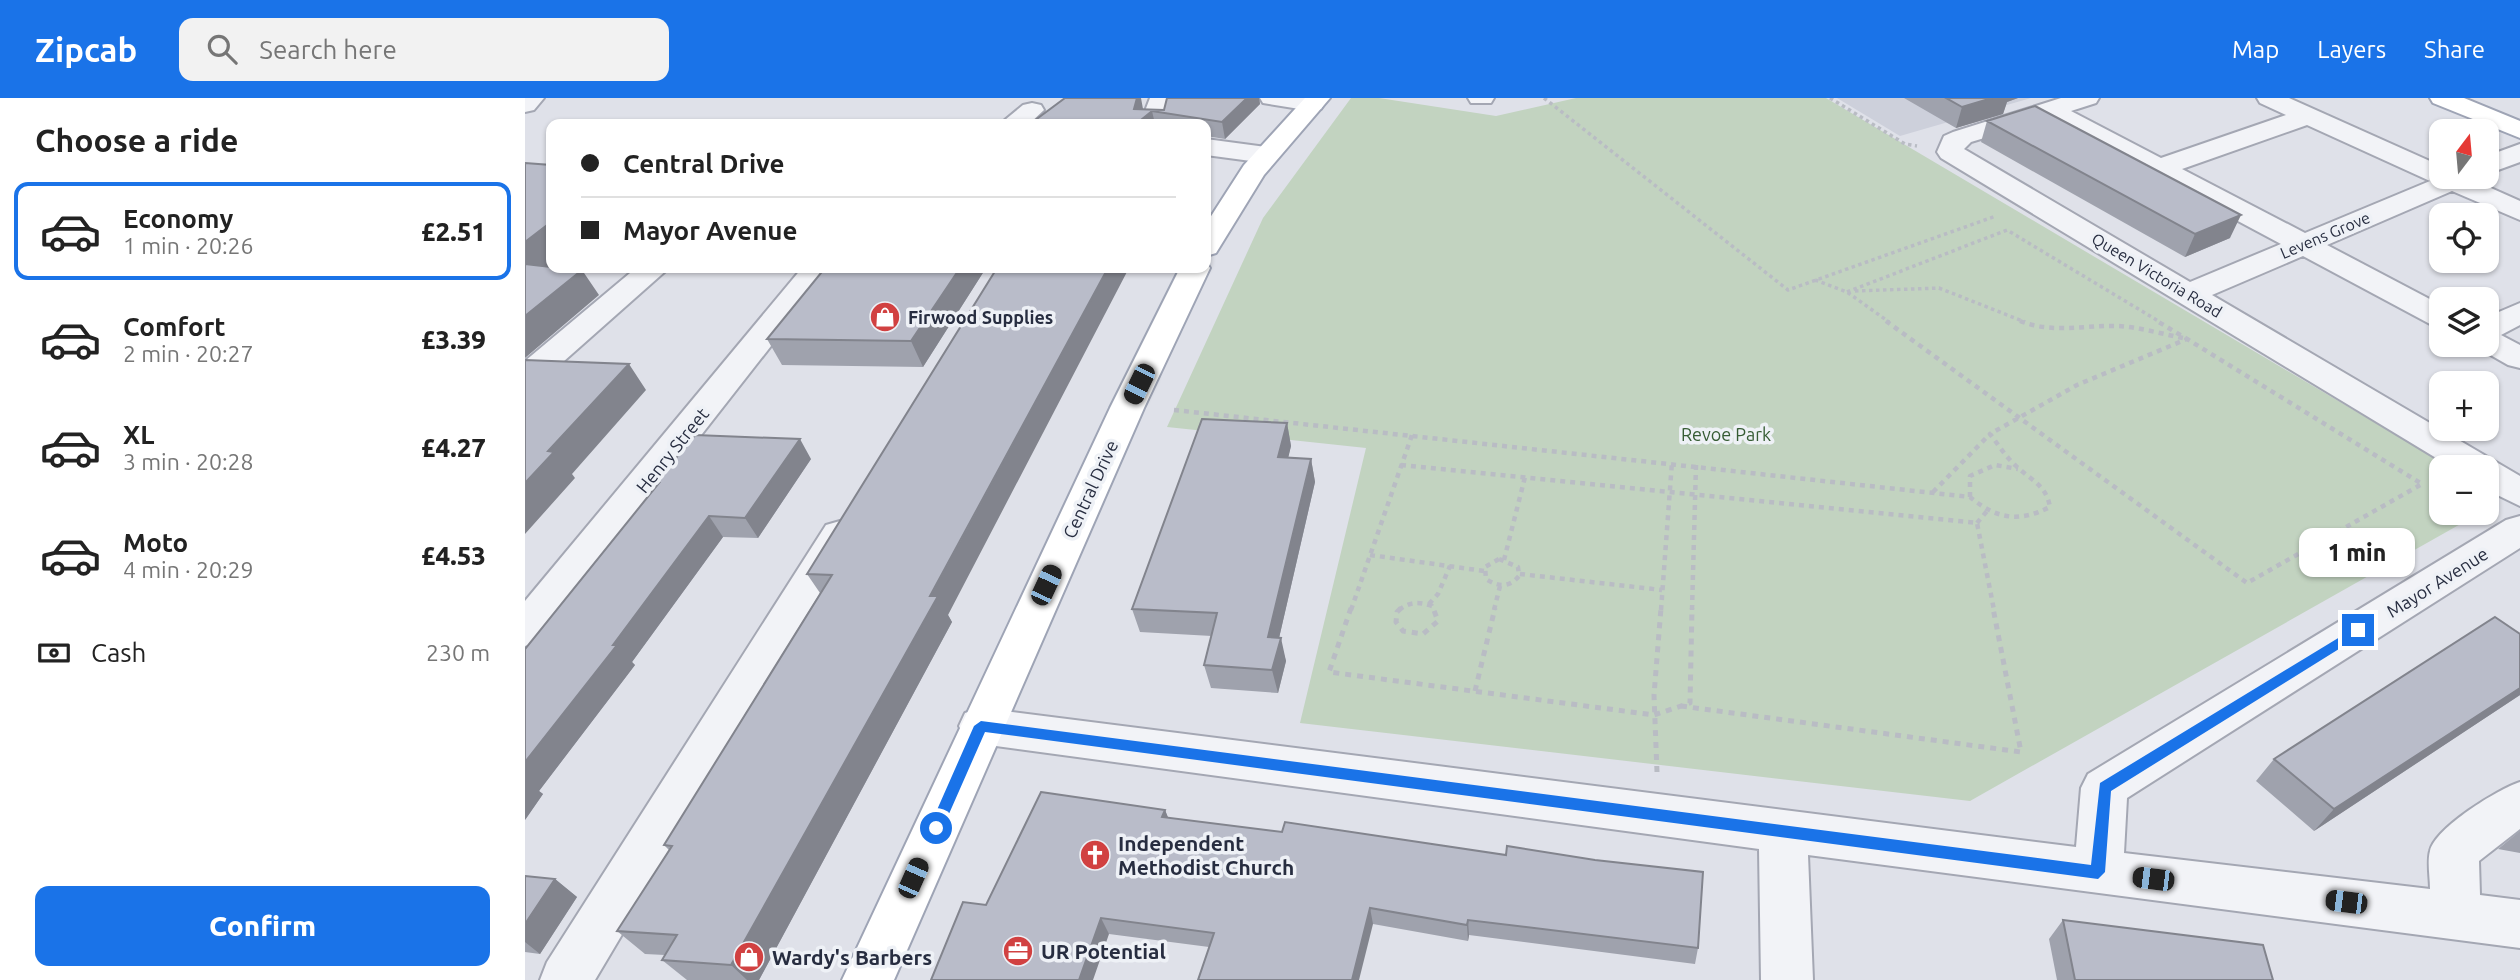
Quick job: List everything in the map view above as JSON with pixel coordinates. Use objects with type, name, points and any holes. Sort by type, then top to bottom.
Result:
[{"type":"main road","points":[[2442,98],[2520,130]]},
{"type":"main road","points":[[1214,215],[1315,101]]},
{"type":"main road","name":"Central Drive","points":[[868,980],[981,726],[1127,408],[1193,273]]},
{"type":"street","points":[[525,105],[532,98]]},
{"type":"street","points":[[1155,119],[1162,98]]},
{"type":"street","points":[[1272,98],[1315,101]]},
{"type":"street","points":[[1950,152],[1953,142],[1962,137],[2087,98]]},
{"type":"street","points":[[2269,98],[2429,168]]},
{"type":"street","points":[[2050,110],[2429,311]]},
{"type":"street","points":[[2159,168],[2308,116]]},
{"type":"street","points":[[1211,143],[1266,155]]},
{"type":"street","name":"Queen Victoria Road","points":[[1950,152],[2458,455]]},
{"type":"street","points":[[2499,161],[2520,152]]},
{"type":"street","name":"Levens Grove","points":[[2188,294],[2429,187]]},
{"type":"street","points":[[2474,189],[2520,212]]},
{"type":"street","points":[[525,378],[648,273]]},
{"type":"street","name":"Henry Street","points":[[525,630],[715,398],[813,273]]},
{"type":"street","points":[[2499,323],[2520,312]]},
{"type":"street","points":[[2499,347],[2520,358]]},
{"type":"street","points":[[2499,479],[2520,492]]},
{"type":"street","points":[[566,980],[859,505]]},
{"type":"street","name":"Mayor Avenue","points":[[2098,872],[2104,788],[2520,530]]},
{"type":"street","points":[[981,726],[2098,872],[2520,924]]},
{"type":"street","points":[[2456,915],[2454,850],[2520,802]]},
{"type":"street","points":[[1783,831],[1787,980]]},
{"type":"path","points":[[1544,98],[1788,290],[2034,202]]},
{"type":"path","points":[[1830,98],[1905,144],[1950,152]]},
{"type":"path","points":[[1815,280],[1847,292],[2247,583],[2422,484],[2007,230],[1847,292]]},
{"type":"path","points":[[1847,292],[1939,288],[2036,327],[2058,330],[2120,326],[2187,339]]},
{"type":"path","points":[[1933,492],[1990,433],[2077,385],[2187,339],[2238,323]]},
{"type":"path","points":[[1174,410],[1933,492],[1971,497],[1987,511],[2009,519],[2024,519],[2050,508],[2048,492],[2035,478],[2018,469],[1995,465],[1970,476],[1971,497]]},
{"type":"path","points":[[1990,433],[2018,469]]},
{"type":"path","points":[[1412,435],[1329,672],[1654,715],[1690,703],[1696,465]]},
{"type":"path","points":[[1657,814],[1654,715],[1672,462]]},
{"type":"path","points":[[1401,466],[1977,523]]},
{"type":"path","points":[[1504,559],[1525,477]]},
{"type":"path","points":[[1977,523],[1987,511]]},
{"type":"path","points":[[1681,706],[2021,752],[1977,523]]},
{"type":"path","points":[[1370,555],[1484,571]]},
{"type":"path","points":[[1504,559],[1515,564],[1520,574],[1512,584],[1500,586],[1486,579],[1484,571],[1489,564],[1504,559]]},
{"type":"path","points":[[1429,604],[1438,594],[1450,566]]},
{"type":"path","points":[[1520,574],[1662,590]]},
{"type":"path","points":[[1475,691],[1500,586]]},
{"type":"path","points":[[1419,601],[1429,604],[1438,615],[1438,621],[1430,631],[1408,634],[1396,622],[1397,612],[1407,604],[1419,601]]},
{"type":"shaded area","points":[[1837,98],[2031,98],[1900,136]]},
{"type":"green space","name":"Revoe Park","points":[[1351,98],[1379,98],[1496,116],[1576,98],[1826,98],[2430,455],[2429,525],[2459,525],[1970,801],[1300,723],[1366,448],[1167,427],[1263,218]]},
{"type":"building","points":[[1065,98],[1137,98],[1134,109],[1164,110],[1167,98],[1247,98],[1222,122],[1152,111],[1142,119],[1037,119]]},
{"type":"building","points":[[1946,98],[1992,98],[1962,107]]},
{"type":"building","points":[[2035,106],[2241,215],[2195,234],[1987,121]]},
{"type":"building","points":[[525,163],[546,165],[546,226],[525,242]]},
{"type":"building","points":[[525,264],[546,266],[546,273],[578,273],[525,316]]},
{"type":"building","points":[[821,273],[957,273],[911,341],[767,339]]},
{"type":"building","points":[[994,273],[1105,273],[930,596],[938,596],[731,965],[662,960],[677,935],[617,931],[672,846],[664,845],[832,575],[807,574]]},
{"type":"building","points":[[525,360],[629,364],[548,451],[554,452],[525,483]]},
{"type":"building","points":[[1202,419],[1287,423],[1278,457],[1311,459],[1268,637],[1281,638],[1272,670],[1204,665],[1217,613],[1132,609]]},
{"type":"building","points":[[695,435],[800,439],[745,518],[709,516],[613,645],[617,645],[525,762],[525,649]]},
{"type":"building","points":[[2495,617],[2520,634],[2520,688],[2334,809],[2274,759]]},
{"type":"building","points":[[1041,792],[1165,810],[1162,817],[1282,832],[1285,822],[1506,855],[1507,846],[1595,860],[1703,872],[1698,948],[1468,920],[1467,925],[1370,908],[1352,980],[1198,980],[1214,933],[1101,918],[1079,980],[931,980],[963,902],[986,905]]},
{"type":"building","points":[[525,876],[555,879],[525,924]]},
{"type":"building","points":[[2063,920],[2263,945],[2273,980],[2075,980]]},
{"type":"place","name":"Firwood Supplies","points":[[885,317]]},
{"type":"place","name":"Independent Methodist Church","points":[[1095,855]]},
{"type":"place","name":"UR Potential","points":[[1018,951]]},
{"type":"place","name":"Wardy's Barbers","points":[[749,957]]},
{"type":"route","points":[[936,828],[981,726],[2098,872],[2104,788],[2358,630]]}]
